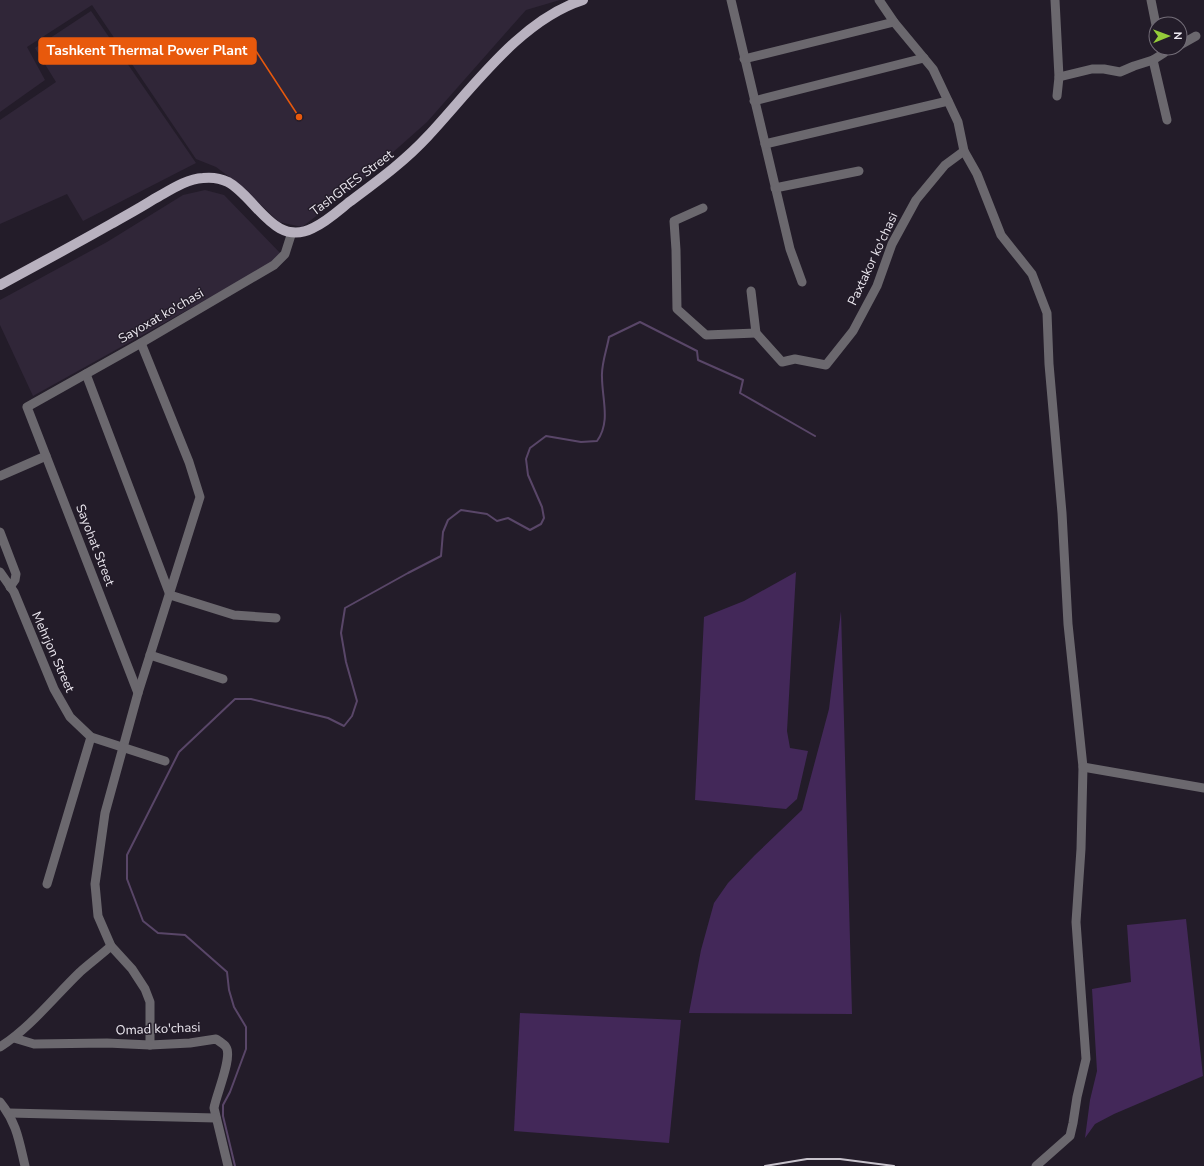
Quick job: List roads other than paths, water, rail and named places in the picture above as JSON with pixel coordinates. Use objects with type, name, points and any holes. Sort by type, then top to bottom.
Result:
[{"type":"main road","name":"TashGRES Street","points":[[292,232],[304,232],[315,227],[380,180],[405,160],[493,64],[531,28],[552,13],[583,0]]},
{"type":"main road","points":[[0,285],[88,238],[178,186],[194,179],[211,178],[226,182],[239,190],[272,224],[281,229],[292,232]]},
{"type":"street","points":[[731,0],[790,250],[802,282]]},
{"type":"street","points":[[879,0],[894,22],[932,69],[958,122],[964,151],[978,174],[1001,235],[1032,274],[1047,313],[1049,364],[1062,513],[1068,624],[1083,767],[1081,849],[1076,922],[1086,1059],[1077,1097],[1074,1124],[1070,1136],[1036,1166]]},
{"type":"street","points":[[1055,0],[1059,77],[1057,96]]},
{"type":"street","points":[[1151,0],[1154,16]]},
{"type":"street","points":[[744,58],[894,22]]},
{"type":"street","points":[[1188,40],[1196,36]]},
{"type":"street","points":[[1059,77],[1092,69],[1104,68],[1120,72],[1154,60],[1158,56]]},
{"type":"street","points":[[754,101],[924,58]]},
{"type":"street","points":[[1154,60],[1167,120]]},
{"type":"street","points":[[765,144],[948,101]]},
{"type":"street","name":"Paxtakor ko'chasi","points":[[756,333],[782,362],[795,359],[826,365],[853,331],[877,286],[892,244],[916,200],[945,165],[964,151]]},
{"type":"street","points":[[775,188],[859,171]]},
{"type":"street","points":[[703,208],[674,221],[677,309],[706,335],[756,333],[752,291]]},
{"type":"street","name":"Sayoxat ko'chasi","points":[[46,456],[27,407],[141,343],[274,265],[285,254],[292,232]]},
{"type":"street","points":[[141,343],[188,462],[200,497],[138,693],[105,813],[95,884],[98,916],[111,946],[132,969],[145,989],[150,1002],[150,1045]]},
{"type":"street","points":[[86,374],[170,595]]},
{"type":"street","points":[[0,476],[46,456]]},
{"type":"street","name":"Sayohat Street","points":[[46,456],[138,693]]},
{"type":"street","points":[[0,532],[16,574],[15,580],[10,587]]},
{"type":"street","name":"Mehrjon Street","points":[[0,572],[14,592],[54,689],[70,717],[91,736],[165,761]]},
{"type":"street","points":[[170,595],[234,615],[276,618]]},
{"type":"street","points":[[150,655],[223,678]]},
{"type":"street","points":[[47,884],[91,736]]},
{"type":"street","points":[[1083,767],[1204,788]]},
{"type":"street","points":[[0,1047],[14,1038],[81,971],[111,946]]},
{"type":"street","name":"Omad ko'chasi","points":[[14,1038],[34,1044],[107,1043],[150,1045],[190,1043],[216,1039],[226,1047],[228,1052],[225,1073],[214,1104],[228,1166]]},
{"type":"street","points":[[0,1102],[9,1113],[15,1126],[25,1166]]},
{"type":"street","points":[[9,1113],[216,1118]]},
{"type":"waterway","points":[[235,1166],[223,1116],[223,1105],[230,1092],[246,1049],[246,1027],[234,1007],[229,990],[227,972],[185,935],[158,933],[143,921],[127,879],[127,855],[179,752],[235,699],[251,699],[328,718],[344,726],[352,716],[357,701],[346,662],[341,633],[345,608],[441,556],[443,532],[448,520],[461,510],[487,514],[497,521],[508,518],[530,530],[541,524],[544,518],[542,507],[528,475],[526,459],[530,448],[546,436],[581,442],[597,441],[604,426],[605,418],[602,372],[609,337],[640,322],[697,351],[698,360],[743,380],[740,393],[815,436]]},
{"type":"railway","points":[[765,1166],[807,1159],[840,1159],[894,1166]]},
{"type":"place","name":"Tashkent Thermal Power Plant","points":[[299,117]]}]
